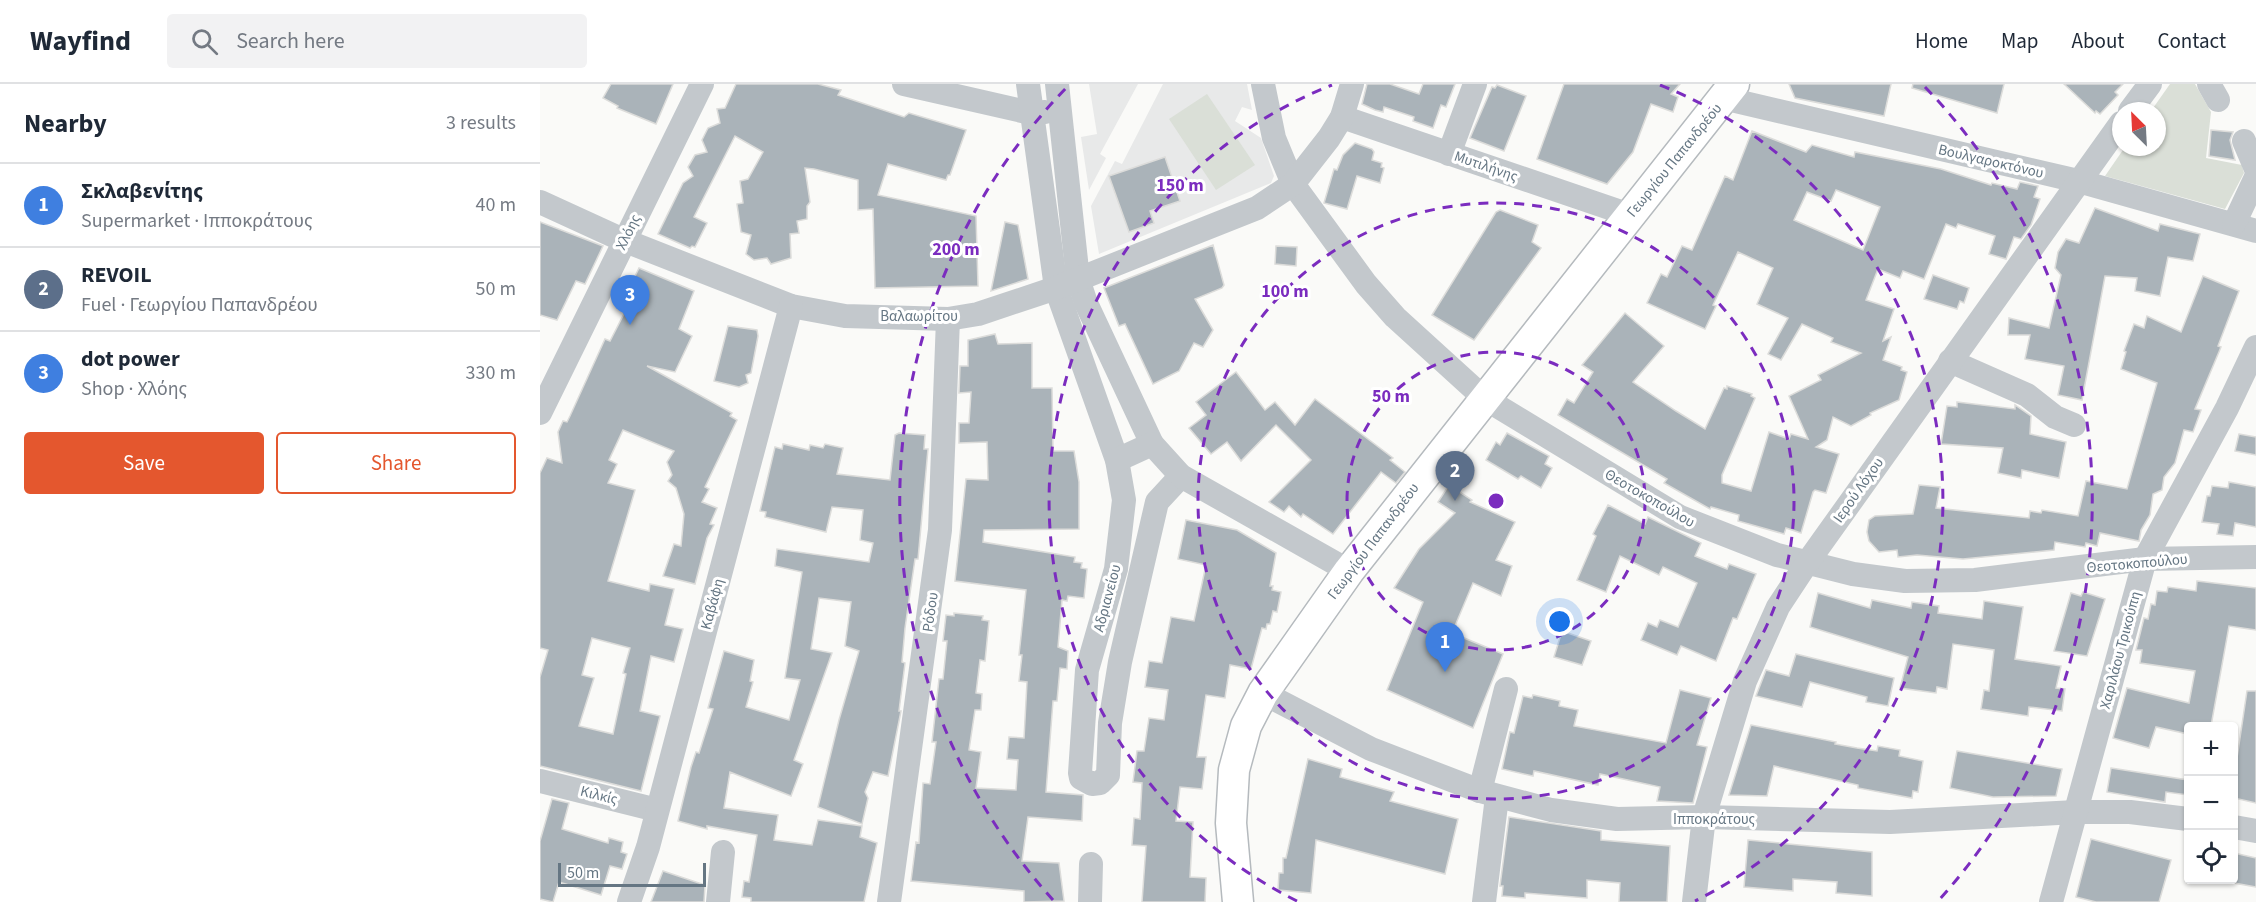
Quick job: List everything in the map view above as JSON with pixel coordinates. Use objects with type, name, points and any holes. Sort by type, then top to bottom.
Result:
[{"type":"main road","name":"Γεωργίου Παπανδρέου","points":[[1238,902],[1231,823],[1234,770],[1246,726],[1263,693],[1348,572],[1729,91]]},
{"type":"street","name":"Χλόης","points":[[540,413],[623,240],[702,84]]},
{"type":"street","points":[[904,84],[1031,113],[1060,111]]},
{"type":"street","name":"Αδριανείου","points":[[1028,84],[1056,288],[1117,460],[1124,500],[1116,569],[1087,670],[1080,773],[1082,778],[1092,783],[1100,783],[1108,775],[1110,723],[1120,662],[1157,502],[1181,476]]},
{"type":"street","points":[[1057,84],[1078,279],[1086,303],[1152,444],[1181,476],[1348,572]]},
{"type":"street","name":"Θεοτοκοπούλου","points":[[1263,84],[1274,138],[1293,184],[1366,284],[1403,324],[1484,398],[1680,517],[1777,555],[1853,574],[1905,581],[1975,580],[2145,559],[2256,556]]},
{"type":"street","name":"Βαλαωρίτου","points":[[540,202],[623,240],[791,306],[845,316],[948,319],[978,314],[1056,288],[1257,208],[1293,184],[1329,138],[1342,117],[1352,84]]},
{"type":"street","points":[[1449,154],[1475,84]]},
{"type":"street","points":[[2137,102],[2150,84]]},
{"type":"street","name":"Βουλγαροκτόνου","points":[[1729,91],[2078,181],[2245,228]]},
{"type":"street","name":"Μυτιλήνης","points":[[1342,117],[1630,215]]},
{"type":"street","name":"Ιερού Λόχου","points":[[1694,902],[1704,817],[1745,681],[1778,607],[1807,562],[2112,135]]},
{"type":"street","points":[[2244,141],[2256,169]]},
{"type":"street","points":[[2245,228],[2256,177]]},
{"type":"street","name":"Καβάφη","points":[[629,902],[648,847],[791,306]]},
{"type":"street","name":"Ρόδου","points":[[889,902],[940,531],[948,319]]},
{"type":"street","name":"Χαριλάου Τρικούπη","points":[[2051,902],[2145,559],[2227,408],[2256,347]]},
{"type":"street","points":[[1950,361],[2027,395],[2055,417],[2074,425]]},
{"type":"street","points":[[1117,460],[1152,444]]},
{"type":"street","points":[[1124,500],[1157,502]]},
{"type":"street","points":[[1484,902],[1488,794],[1506,689]]},
{"type":"street","name":"Ιπποκράτους","points":[[1263,693],[1371,749],[1488,794],[1551,810],[1617,819],[1704,817],[1890,822],[2076,812],[2130,812],[2184,819]]},
{"type":"street","points":[[1082,721],[1110,723]]},
{"type":"street","name":"Κιλκίς","points":[[540,781],[657,810]]},
{"type":"street","points":[[2238,828],[2256,831]]},
{"type":"street","points":[[717,902],[723,852]]},
{"type":"street","points":[[1090,902],[1091,864]]},
{"type":"shaded area","points":[[1089,84],[1138,84],[1100,154],[1106,158],[1089,190],[1081,137],[1097,134]]},
{"type":"shaded area","points":[[1163,84],[1247,84],[1252,110],[1242,107],[1235,121],[1261,138],[1274,176],[1271,183],[1099,254],[1091,206],[1115,161],[1122,164]]},
{"type":"shaded area","points":[[2170,84],[2195,84],[2211,112],[2206,158],[2242,165],[2244,173],[2225,209],[2105,176],[2119,156],[2166,156],[2166,102],[2157,102]]},
{"type":"shaded area","points":[[1207,94],[1255,165],[1216,190],[1169,119]]},
{"type":"building","points":[[611,84],[673,84],[656,124],[617,108],[618,106],[603,98]]},
{"type":"building","points":[[736,84],[818,84],[841,90],[838,95],[904,117],[909,113],[966,130],[950,175],[946,180],[888,164],[878,195],[976,216],[978,286],[875,288],[873,209],[858,210],[858,180],[814,169],[805,168],[810,202],[807,206],[807,219],[797,221],[799,233],[790,234],[791,258],[771,264],[767,258],[754,260],[746,254],[751,235],[741,232],[737,204],[743,203],[740,181],[748,179],[763,152],[735,136],[694,217],[707,223],[695,247],[690,248],[658,234],[683,183],[693,176],[688,167],[695,155],[707,152],[702,140],[708,128],[720,123],[717,109],[725,108]]},
{"type":"building","points":[[1367,84],[1390,84],[1419,94],[1423,84],[1455,84],[1446,107],[1441,105],[1433,128],[1413,121],[1414,117],[1384,107],[1383,112],[1375,110],[1362,104]]},
{"type":"building","points":[[1564,84],[1680,84],[1671,94],[1678,97],[1673,112],[1651,104],[1633,152],[1607,184],[1537,159]]},
{"type":"building","points":[[1789,84],[1891,84],[1884,116],[1795,98]]},
{"type":"building","points":[[1913,84],[2004,84],[1997,113],[1912,88]]},
{"type":"building","points":[[2064,84],[2123,84],[2115,92],[2118,95],[2100,114],[2096,111],[2095,113]]},
{"type":"building","points":[[1497,85],[1526,96],[1504,151],[1470,138],[1492,87],[1495,88]]},
{"type":"building","points":[[2211,130],[2233,132],[2230,140],[2235,160],[2209,156]]},
{"type":"building","points":[[1752,131],[1806,152],[1812,145],[1854,157],[1855,152],[1941,169],[1991,185],[1992,183],[2017,189],[2020,182],[2038,186],[2034,197],[2040,199],[2031,225],[2021,239],[2014,237],[2006,259],[1989,254],[1995,236],[1958,224],[1956,228],[1946,224],[1924,279],[1903,271],[1900,278],[1878,269],[1866,300],[1894,309],[1883,341],[1891,337],[1883,360],[1902,367],[1901,370],[1907,372],[1899,400],[1870,413],[1871,415],[1851,426],[1833,417],[1827,440],[1816,447],[1839,454],[1826,493],[1815,490],[1813,492],[1801,533],[1786,528],[1784,534],[1738,521],[1739,515],[1711,507],[1710,509],[1664,483],[1667,479],[1558,415],[1567,399],[1574,403],[1593,372],[1582,365],[1625,313],[1664,346],[1633,382],[1676,411],[1705,429],[1727,386],[1752,394],[1751,396],[1755,398],[1722,475],[1722,483],[1751,491],[1769,432],[1789,439],[1791,434],[1808,439],[1789,396],[1821,380],[1818,375],[1861,353],[1831,342],[1833,338],[1802,324],[1781,360],[1768,354],[1788,318],[1757,304],[1773,268],[1738,252],[1713,305],[1716,306],[1705,329],[1647,303],[1661,274],[1667,277],[1682,246],[1692,250],[1725,176],[1733,180]],"holes":[[[1836,190],[1880,207],[1863,250],[1794,220],[1807,192],[1831,201]]]},
{"type":"building","points":[[1355,143],[1372,149],[1374,152],[1372,160],[1382,163],[1381,167],[1384,168],[1380,183],[1357,176],[1347,209],[1324,203],[1334,169],[1337,170],[1343,155]]},
{"type":"building","points":[[1165,157],[1180,201],[1150,211],[1154,223],[1129,232],[1109,176]]},
{"type":"building","points":[[2095,208],[2158,231],[2160,224],[2200,234],[2193,261],[2168,257],[2160,296],[2135,291],[2137,278],[2105,276],[2082,400],[2058,395],[2064,366],[2025,359],[2030,335],[2008,335],[2009,318],[2049,328],[2061,275],[2055,268],[2058,252],[2066,239],[2079,243]]},
{"type":"building","points":[[1500,210],[1538,225],[1532,242],[1541,248],[1474,340],[1432,315],[1496,212]]},
{"type":"building","points":[[540,222],[603,246],[585,284],[576,281],[557,320],[540,315]]},
{"type":"building","points":[[1005,222],[1018,225],[1028,279],[991,291]]},
{"type":"building","points":[[1213,245],[1224,285],[1222,288],[1195,299],[1213,330],[1203,347],[1194,343],[1179,371],[1153,384],[1125,324],[1119,326],[1104,288]]},
{"type":"building","points":[[1276,246],[1297,247],[1296,266],[1275,264]]},
{"type":"building","points":[[639,268],[694,291],[679,329],[692,336],[675,372],[647,366],[732,413],[730,416],[737,420],[705,487],[709,489],[702,502],[717,508],[710,524],[714,525],[707,538],[695,584],[663,576],[674,544],[681,546],[684,514],[676,488],[668,481],[672,475],[667,462],[674,451],[623,430],[609,460],[617,464],[608,483],[635,490],[608,581],[649,591],[650,584],[674,589],[665,625],[683,629],[674,662],[651,656],[640,711],[660,716],[641,791],[540,766],[540,677],[548,650],[540,648],[540,473],[547,458],[562,463],[558,432],[563,421],[567,422],[605,339],[610,341],[630,302],[624,299]],"holes":[[[592,638],[630,648],[623,673],[626,674],[613,734],[579,726],[594,678],[582,675]]]},
{"type":"building","points":[[1933,275],[1969,288],[1964,303],[1960,301],[1957,309],[1924,299]]},
{"type":"building","points":[[2203,276],[2239,291],[2218,346],[2221,347],[2195,409],[2201,410],[2193,432],[2184,430],[2175,463],[2164,477],[2162,490],[2153,494],[2150,515],[2141,530],[2139,541],[2100,533],[2097,546],[2086,543],[2085,547],[2055,542],[2054,550],[1963,559],[1917,555],[1898,557],[1897,550],[1879,552],[1869,541],[1867,532],[1869,520],[1875,516],[1913,514],[1919,485],[1940,487],[1936,508],[2029,518],[2030,511],[2041,513],[2042,510],[2078,516],[2086,481],[2127,489],[2157,383],[2121,369],[2126,352],[2124,351],[2134,324],[2144,328],[2147,316],[2181,332]]},
{"type":"building","points":[[728,326],[757,330],[758,336],[751,373],[746,375],[748,383],[739,387],[714,381]]},
{"type":"building","points":[[995,334],[998,344],[1032,343],[1032,388],[1052,388],[1053,451],[1074,451],[1079,482],[1079,529],[984,530],[983,542],[1075,557],[1074,562],[1082,563],[1081,568],[1087,569],[1084,598],[1068,596],[1067,601],[1062,600],[1058,647],[1068,651],[1067,669],[1060,668],[1057,701],[1053,701],[1046,792],[1083,795],[1082,821],[1028,817],[1022,861],[1059,863],[1064,901],[1024,902],[1024,891],[911,881],[916,842],[919,843],[923,783],[930,784],[936,742],[932,742],[939,679],[943,679],[947,641],[943,641],[946,615],[954,616],[954,613],[983,616],[982,620],[989,621],[985,661],[980,660],[976,693],[982,694],[981,710],[975,710],[969,750],[981,752],[976,788],[1016,790],[1018,760],[1007,759],[1009,737],[1024,738],[1027,682],[1019,681],[1022,655],[1019,655],[1026,590],[955,581],[966,479],[988,480],[987,442],[959,443],[959,423],[969,423],[971,392],[959,393],[960,366],[968,366],[968,340]]},
{"type":"building","points":[[1236,372],[1265,410],[1275,402],[1295,425],[1315,399],[1393,458],[1390,460],[1405,472],[1396,483],[1381,472],[1333,534],[1303,514],[1301,517],[1289,506],[1284,512],[1269,502],[1311,460],[1276,425],[1241,461],[1227,442],[1211,454],[1189,428],[1206,415],[1196,402]]},
{"type":"building","points":[[1957,402],[2015,409],[2015,405],[2031,416],[2030,434],[2066,442],[2059,478],[2022,470],[2021,478],[1998,473],[2003,448],[1941,444],[1947,406],[1957,407]]},
{"type":"building","points":[[899,433],[925,435],[924,449],[928,449],[918,559],[915,559],[905,628],[902,662],[905,663],[899,711],[901,711],[888,776],[873,772],[865,792],[868,798],[862,824],[818,807],[839,720],[859,651],[845,646],[851,602],[819,598],[811,649],[832,653],[794,760],[803,764],[791,796],[730,772],[724,808],[778,815],[774,840],[812,845],[818,820],[862,826],[860,837],[877,843],[864,902],[751,902],[751,898],[742,897],[744,881],[749,882],[757,835],[707,826],[707,829],[678,821],[691,767],[696,752],[699,753],[713,709],[708,708],[724,651],[754,660],[750,681],[753,682],[746,707],[789,720],[800,680],[785,678],[802,572],[775,566],[777,549],[869,562],[873,543],[860,540],[863,510],[832,507],[826,532],[765,517],[766,512],[760,511],[775,447],[782,449],[783,444],[809,450],[810,445],[823,448],[825,444],[843,448],[837,474],[890,480],[895,435]]},
{"type":"building","points":[[1507,433],[1549,456],[1545,464],[1552,468],[1541,488],[1521,476],[1518,479],[1486,460],[1496,442],[1500,445]]},
{"type":"building","points":[[2239,434],[2256,437],[2256,455],[2235,451]]},
{"type":"building","points":[[2229,482],[2256,487],[2256,527],[2235,523],[2233,536],[2217,534],[2219,524],[2202,522],[2207,496],[2210,496],[2212,486],[2228,488]]},
{"type":"building","points":[[1449,485],[1472,500],[1470,502],[1515,522],[1496,560],[1512,566],[1501,596],[1473,583],[1452,633],[1503,654],[1473,728],[1387,690],[1423,602],[1394,588],[1419,549],[1455,513],[1438,502]]},
{"type":"building","points":[[1608,505],[1645,524],[1648,517],[1701,543],[1695,556],[1727,569],[1729,564],[1756,574],[1737,619],[1733,618],[1716,661],[1681,646],[1677,655],[1641,640],[1648,623],[1657,627],[1660,620],[1678,627],[1697,583],[1663,567],[1659,575],[1620,556],[1606,592],[1577,580],[1596,536],[1593,534]]},
{"type":"building","points":[[1186,520],[1237,530],[1276,553],[1270,586],[1273,586],[1272,590],[1281,592],[1277,612],[1273,611],[1270,624],[1267,624],[1266,629],[1262,628],[1251,669],[1230,665],[1225,698],[1206,695],[1197,757],[1206,757],[1202,789],[1180,787],[1176,821],[1193,822],[1190,877],[1206,878],[1205,902],[1142,902],[1146,846],[1132,845],[1134,818],[1140,819],[1142,783],[1133,782],[1137,751],[1144,751],[1149,718],[1164,720],[1168,690],[1145,687],[1149,661],[1162,663],[1171,617],[1194,621],[1206,565],[1178,559]]},
{"type":"building","points":[[2197,581],[2256,588],[2256,630],[2229,626],[2212,722],[2184,722],[2184,733],[2156,727],[2149,748],[2113,738],[2127,688],[2189,703],[2195,671],[2140,663],[2142,650],[2136,650],[2144,618],[2148,619],[2151,604],[2155,605],[2157,591],[2167,592],[2168,587],[2196,591]]},
{"type":"building","points":[[2083,592],[2105,599],[2087,656],[2054,651],[2071,593],[2081,596]]},
{"type":"building","points":[[1818,593],[1870,608],[1872,600],[1911,608],[1912,602],[1939,606],[1938,613],[1982,619],[1984,601],[2023,607],[2015,659],[2061,666],[2056,688],[2065,689],[2062,711],[2029,707],[2028,716],[1981,709],[1984,690],[1989,691],[1994,650],[1953,644],[1947,689],[1937,687],[1936,693],[1900,688],[1908,657],[1810,627]]},
{"type":"building","points":[[1562,631],[1591,641],[1582,665],[1554,657]]},
{"type":"building","points":[[1796,654],[1894,678],[1888,706],[1866,702],[1867,697],[1810,682],[1802,707],[1756,696],[1766,670],[1789,676]]},
{"type":"building","points":[[1680,690],[1711,698],[1697,745],[1707,747],[1693,803],[1657,801],[1660,787],[1600,774],[1598,785],[1534,771],[1533,776],[1502,769],[1510,732],[1514,733],[1523,696],[1532,698],[1533,695],[1560,701],[1559,706],[1578,710],[1574,726],[1666,743]]},
{"type":"building","points":[[2247,691],[2256,691],[2256,803],[2238,799],[2238,751]]},
{"type":"building","points":[[1751,725],[1857,748],[1877,751],[1878,746],[1900,750],[1899,756],[1923,761],[1918,792],[1913,791],[1912,798],[1858,788],[1858,785],[1774,766],[1767,796],[1729,795]]},
{"type":"building","points":[[1957,751],[2062,769],[2056,796],[1993,797],[1950,788]]},
{"type":"building","points":[[1308,759],[1342,769],[1340,777],[1394,792],[1390,801],[1458,819],[1445,874],[1316,840],[1311,893],[1278,890],[1279,873],[1283,873],[1283,858],[1286,858]]},
{"type":"building","points":[[2111,768],[2184,779],[2184,794],[2166,792],[2165,802],[2107,792]]},
{"type":"building","points":[[552,799],[569,803],[562,829],[608,843],[609,838],[623,842],[621,852],[627,854],[622,869],[610,866],[601,895],[559,882],[553,902],[540,899],[540,841]]},
{"type":"building","points":[[1509,817],[1601,831],[1601,840],[1670,846],[1667,902],[1619,902],[1620,883],[1587,880],[1587,898],[1525,893],[1525,898],[1502,896],[1503,886],[1500,886]]},
{"type":"building","points":[[2091,839],[2171,860],[2159,902],[2096,902],[2076,897]]},
{"type":"building","points":[[1748,840],[1872,852],[1872,896],[1836,893],[1837,882],[1793,879],[1793,891],[1744,887]]},
{"type":"building","points":[[2238,854],[2256,858],[2256,887],[2238,884]]},
{"type":"building","points":[[663,871],[705,885],[704,902],[651,902]]},
{"type":"place","name":"dot power","points":[[630,325]]},
{"type":"place","name":"REVOIL","points":[[1455,501]]},
{"type":"place","name":"Σκλαβενίτης","points":[[1445,672]]}]
